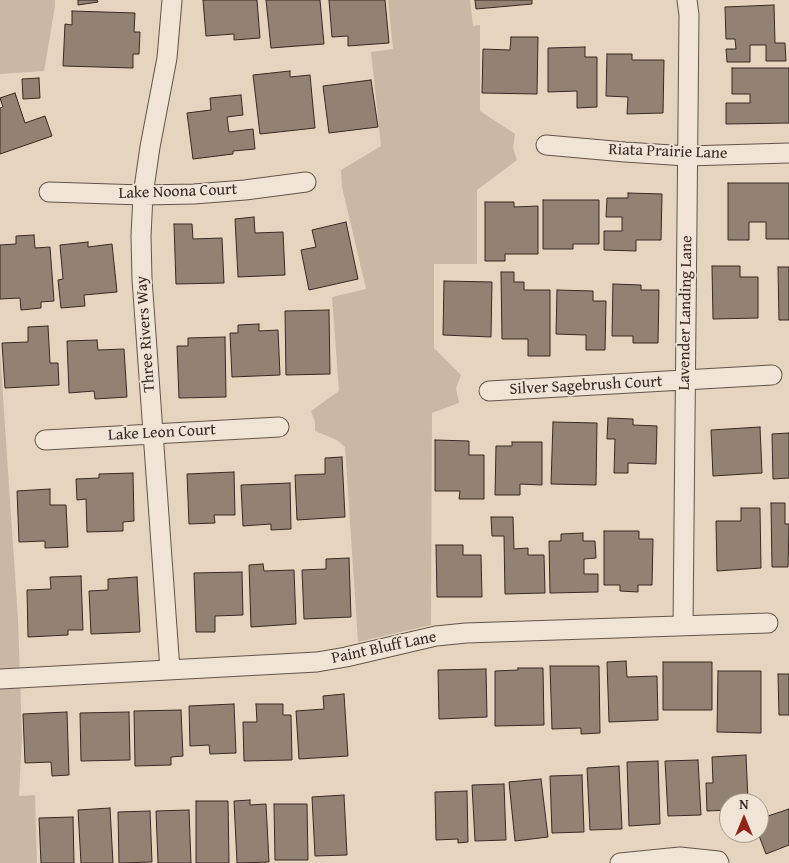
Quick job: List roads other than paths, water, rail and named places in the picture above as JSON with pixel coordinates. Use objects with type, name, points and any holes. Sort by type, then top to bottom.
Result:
[{"type":"street","name":"Three Rivers Way","points":[[170,670],[142,279],[141,236],[143,195],[167,58],[172,0]]},
{"type":"street","name":"Lavender Landing Lane","points":[[682,626],[689,15],[687,0]]},
{"type":"street","name":"Riata Prairie Lane","points":[[546,145],[687,156],[789,153]]},
{"type":"street","name":"Lake Noona Court","points":[[49,192],[143,195],[245,190],[306,182]]},
{"type":"street","name":"Silver Sagebrush Court","points":[[489,391],[772,375]]},
{"type":"street","name":"Lake Leon Court","points":[[45,440],[279,427]]},
{"type":"street","name":"Paint Bluff Lane","points":[[0,679],[317,662],[436,636],[456,634],[768,623]]},
{"type":"street","points":[[620,863],[680,857],[718,862]]}]
